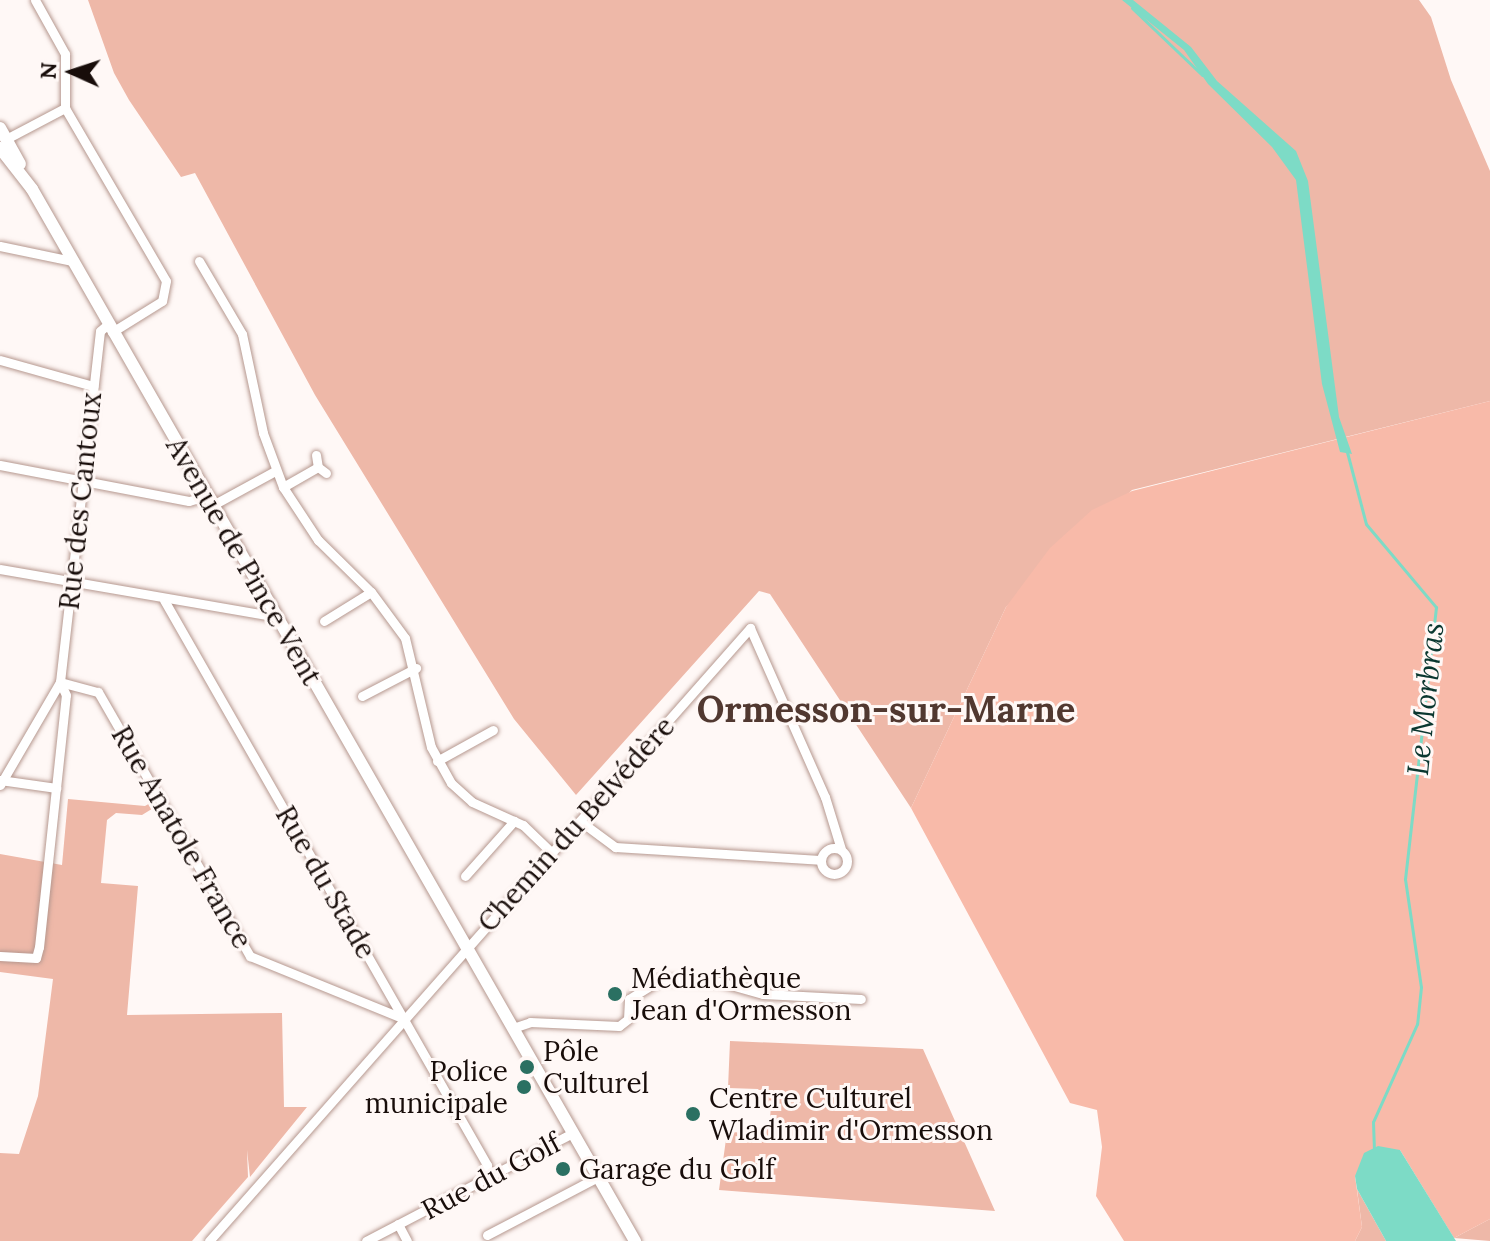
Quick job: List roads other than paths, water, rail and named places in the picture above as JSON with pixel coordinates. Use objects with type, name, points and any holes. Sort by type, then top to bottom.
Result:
[{"type":"main road","name":"Avenue de Pince Vent","points":[[2,138],[635,1241]]},
{"type":"street","points":[[35,0],[65,54],[65,108],[166,281],[162,301],[110,328]]},
{"type":"street","points":[[2,138],[65,108]]},
{"type":"street","points":[[0,246],[72,261]]},
{"type":"street","points":[[199,261],[247,347],[256,407],[275,471],[283,487],[318,540],[371,592],[405,638],[416,668],[437,761],[472,802],[514,821],[552,853]]},
{"type":"street","name":"Rue des Cantoux","points":[[60,682],[100,331],[110,328]]},
{"type":"street","points":[[0,360],[93,386]]},
{"type":"street","points":[[283,487],[322,470],[316,455]]},
{"type":"street","points":[[0,465],[189,501],[209,501],[275,471]]},
{"type":"street","points":[[0,569],[164,600],[277,617]]},
{"type":"street","points":[[324,621],[371,592]]},
{"type":"street","name":"Rue du Stade","points":[[164,600],[487,1165]]},
{"type":"street","name":"Chemin du Belvédère","points":[[209,1241],[750,628],[825,797],[841,849]]},
{"type":"street","points":[[362,696],[416,668]]},
{"type":"street","points":[[56,788],[1,782],[60,682]]},
{"type":"street","points":[[0,956],[36,958],[66,695],[60,682]]},
{"type":"street","name":"Rue Anatole France","points":[[60,682],[98,692],[250,956],[404,1019]]},
{"type":"street","points":[[437,761],[493,730]]},
{"type":"street","points":[[465,876],[514,821]]},
{"type":"street","points":[[580,821],[615,847],[820,860]]},
{"type":"street","points":[[828,849],[841,849],[847,864],[837,873],[824,869],[820,860],[828,849]]},
{"type":"street","points":[[513,1028],[530,1022],[619,1026],[628,1019],[629,999],[661,979],[720,982],[763,994],[861,999]]},
{"type":"street","name":"Rue du Golf","points":[[366,1241],[573,1133]]},
{"type":"street","points":[[484,1179],[487,1165],[502,1170]]},
{"type":"street","points":[[487,1235],[598,1177]]},
{"type":"street","points":[[398,1224],[407,1241]]},
{"type":"waterway","name":"Le Morbras","points":[[1132,8],[1202,75]]},
{"type":"waterway","name":"Le Morbras","points":[[1347,452],[1366,524],[1436,607],[1405,879],[1421,987],[1417,1024],[1373,1122],[1374,1148]]},
{"type":"place","name":"Médiathèque Jean d'Ormesson","points":[[615,994]]},
{"type":"place","name":"Pôle Culturel","points":[[527,1067]]},
{"type":"place","name":"Police municipale","points":[[524,1087]]},
{"type":"place","name":"Centre Culturel Wladimir d'Ormesson","points":[[693,1114]]},
{"type":"place","name":"Garage du Golf","points":[[563,1169]]},
{"type":"district","name":"Ormesson-sur-Marne","points":[[886,710]]}]
